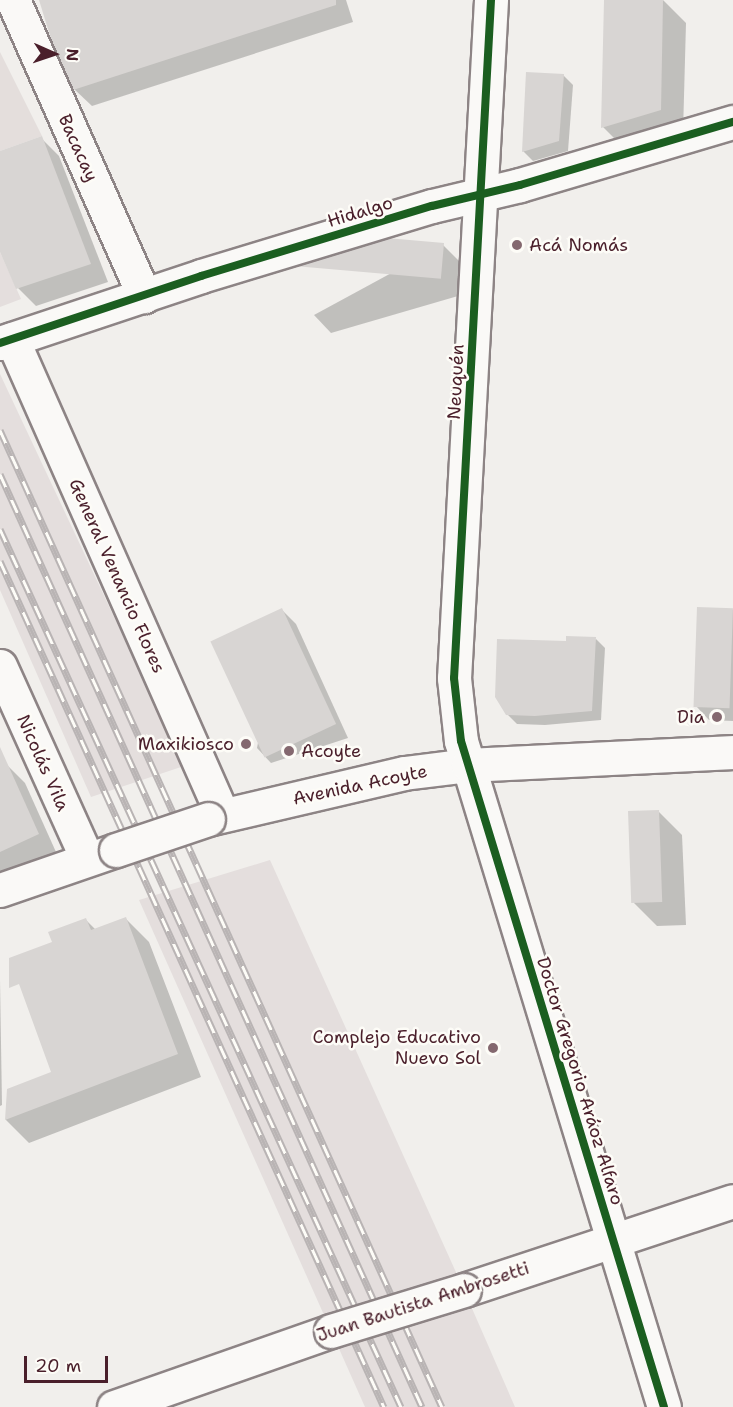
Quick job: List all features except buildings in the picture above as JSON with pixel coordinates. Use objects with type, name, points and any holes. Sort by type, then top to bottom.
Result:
[{"type":"street","name":"Bacacay","points":[[12,0],[144,296]]},
{"type":"street","name":"Neuquén","points":[[468,765],[461,741],[454,678],[490,0]]},
{"type":"street","name":"Hidalgo","points":[[6,341],[432,206],[481,195],[733,122]]},
{"type":"street","name":"General Venancio Flores","points":[[6,341],[215,817]]},
{"type":"street","name":"Nicolás Vila","points":[[0,666],[102,855]]},
{"type":"street","name":"Avenida Acoyte","points":[[0,890],[215,817],[404,773],[468,765],[733,752]]},
{"type":"street","name":"Doctor Gregorio Aráoz Alfaro","points":[[468,765],[664,1407]]},
{"type":"street","name":"Juan Bautista Ambrosetti","points":[[114,1407],[331,1331],[464,1290],[733,1201]]},
{"type":"shaded area","points":[[0,52],[42,136],[0,151]]},
{"type":"shaded area","points":[[0,252],[21,299],[0,307]]},
{"type":"shaded area","points":[[0,374],[184,766],[91,797],[0,590]]},
{"type":"shaded area","points":[[270,860],[515,1407],[365,1407],[139,900]]},
{"type":"railway","points":[[0,430],[442,1407]]},
{"type":"railway","points":[[0,474],[422,1407]]},
{"type":"railway","points":[[0,529],[401,1407]]},
{"type":"railway","points":[[0,561],[384,1407]]},
{"type":"cycle path","points":[[491,0],[454,678],[461,741],[664,1407]]},
{"type":"cycle path","points":[[0,343],[201,276],[432,206],[520,185],[733,122]]},
{"type":"place","name":"Acá Nomás","points":[[517,245]]},
{"type":"place","name":"Dia","points":[[717,717]]},
{"type":"place","name":"Maxikiosco","points":[[246,744]]},
{"type":"place","name":"Acoyte","points":[[289,751]]},
{"type":"place","name":"Complejo Educativo Nuevo Sol","points":[[493,1048]]}]
